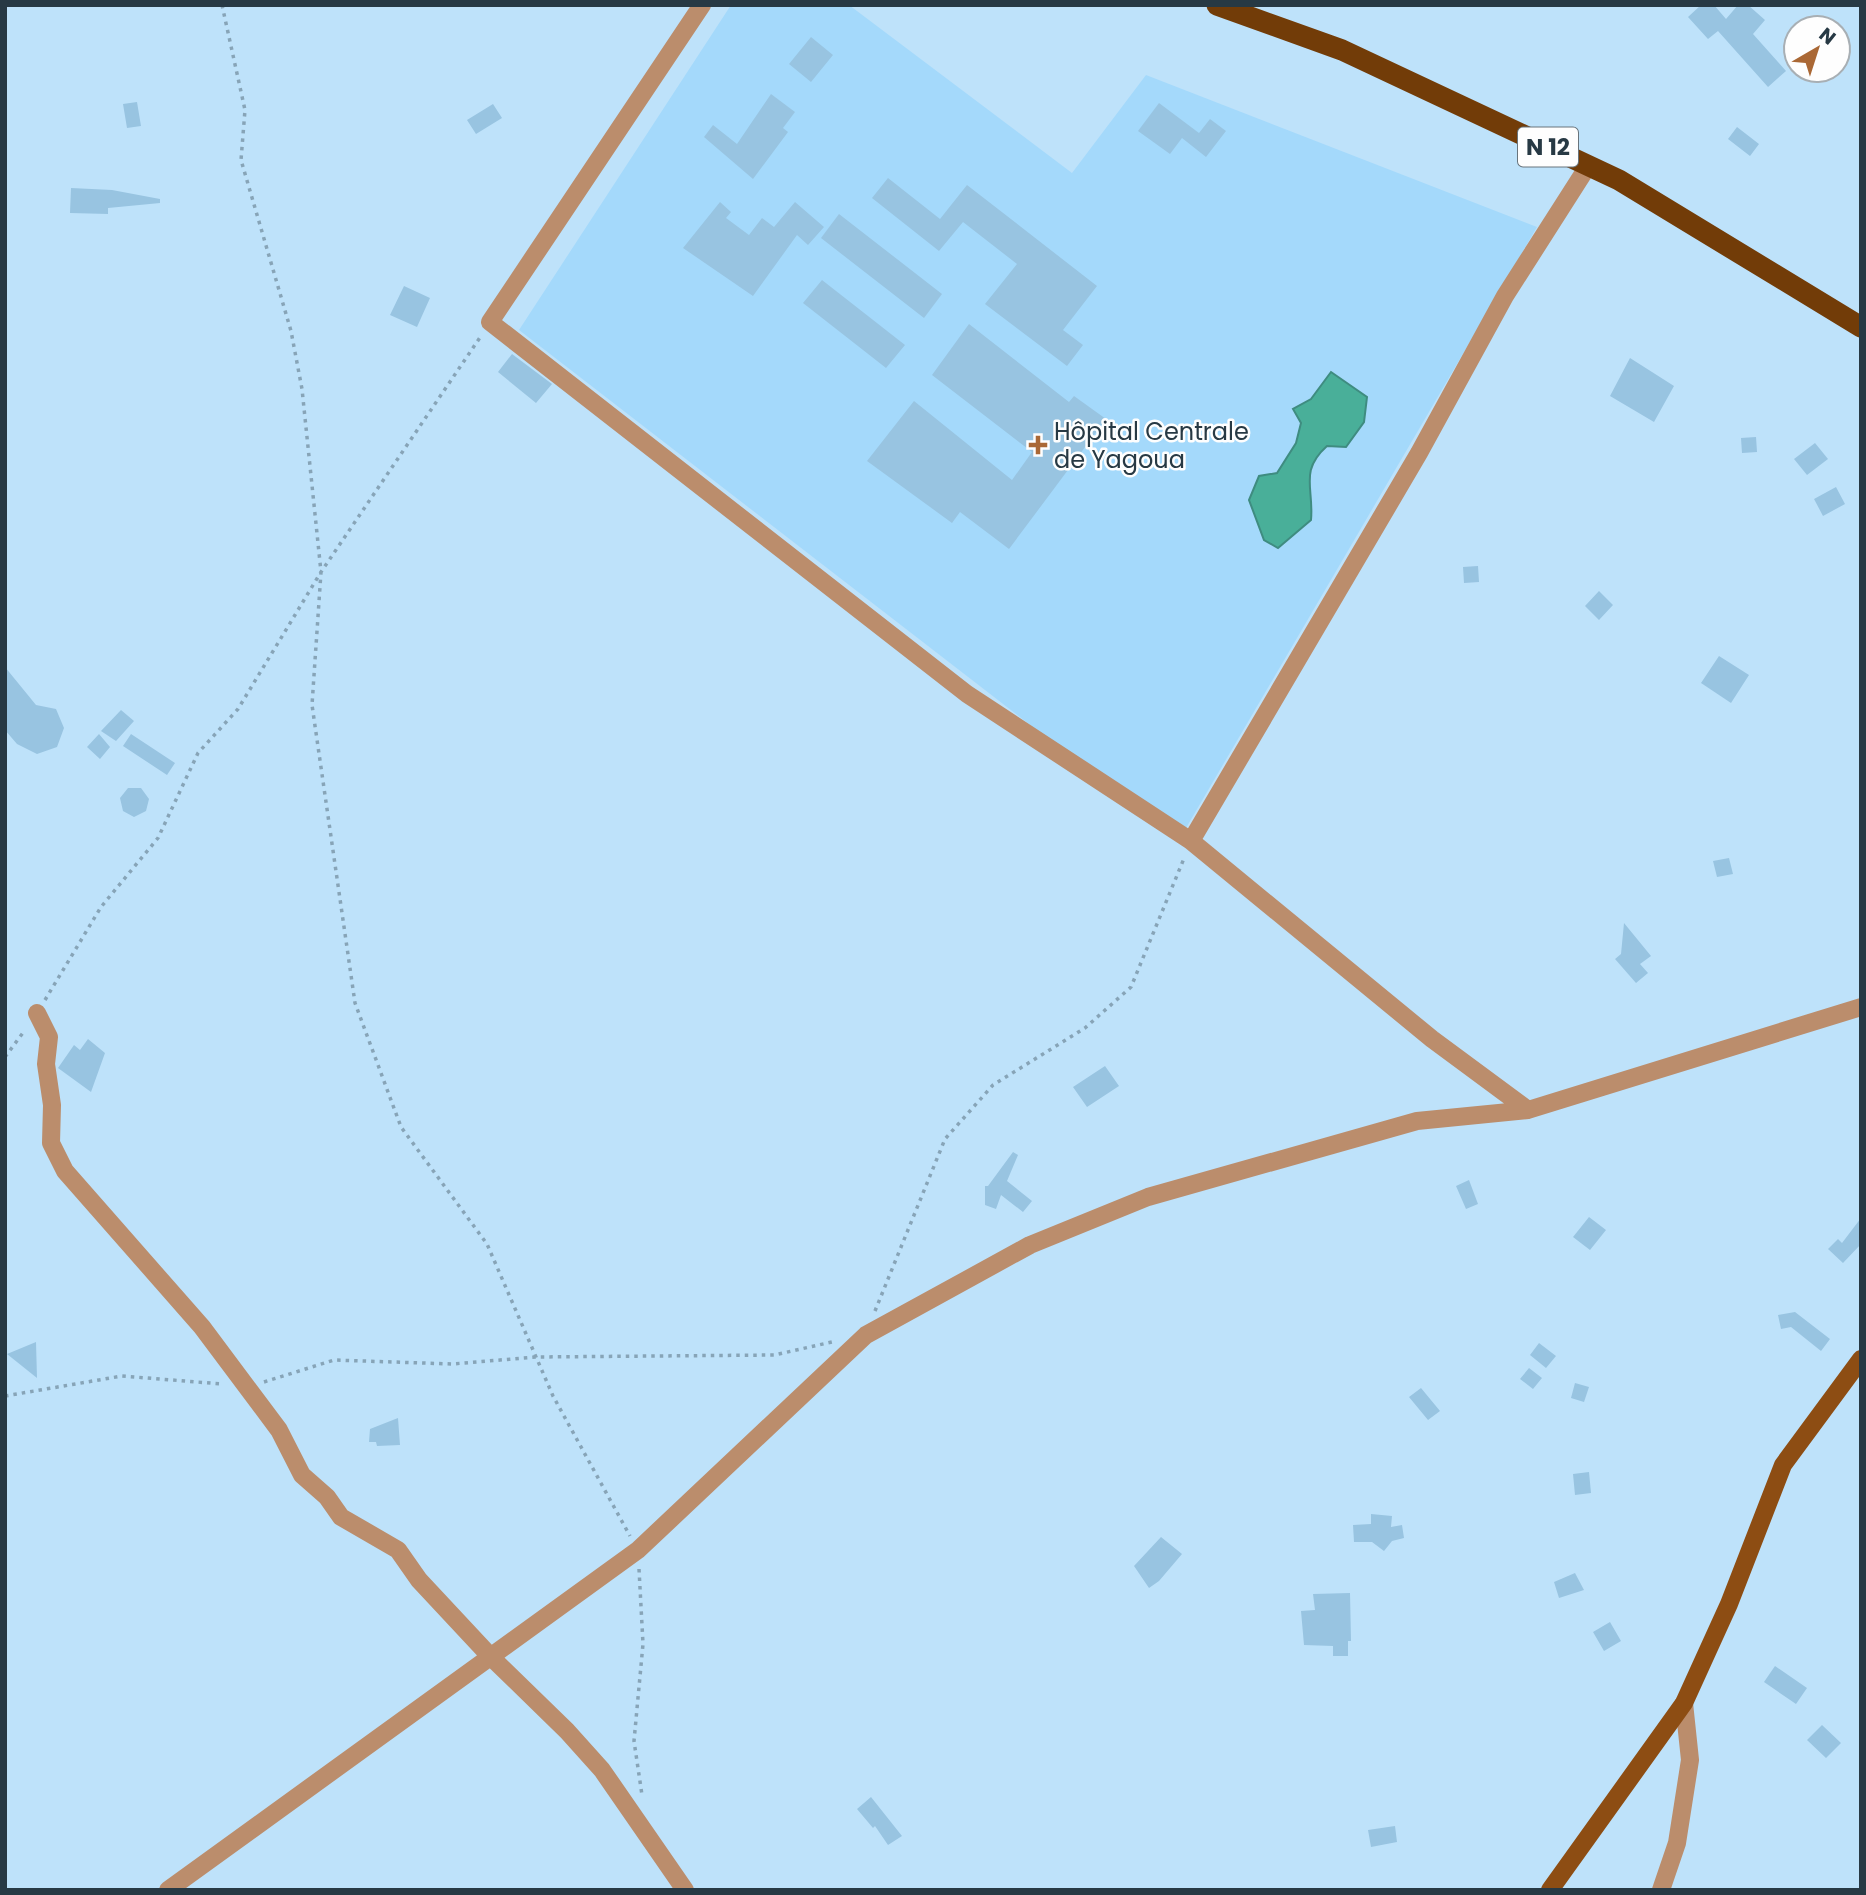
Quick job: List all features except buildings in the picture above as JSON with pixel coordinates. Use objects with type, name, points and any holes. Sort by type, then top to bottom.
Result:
[{"type":"highway","name":"N 12","points":[[1217,5],[1342,50],[1619,180],[1861,327]]},
{"type":"main road","points":[[1550,1890],[1684,1703],[1729,1604],[1783,1465],[1861,1359]]},
{"type":"street","points":[[702,5],[489,322],[967,694],[1191,841],[1432,1039],[1528,1110]]},
{"type":"street","points":[[1191,841],[1419,453],[1505,296],[1588,166]]},
{"type":"street","points":[[169,1890],[297,1800],[489,1655],[638,1550],[866,1335],[1030,1245],[1148,1197],[1417,1121],[1528,1110],[1861,1007]]},
{"type":"street","points":[[37,1013],[49,1037],[46,1064],[52,1105],[51,1143],[65,1171],[202,1327],[279,1430],[302,1475],[327,1497],[341,1517],[398,1550],[419,1580],[489,1655],[567,1731],[602,1770],[685,1890]]},
{"type":"street","points":[[1661,1890],[1678,1843],[1690,1760],[1684,1703]]},
{"type":"path","points":[[222,5],[245,110],[241,160],[291,331],[302,388],[321,572],[312,705],[355,1003],[401,1127],[487,1244],[553,1396],[638,1550],[643,1644],[634,1741],[643,1804]]},
{"type":"path","points":[[5,1057],[37,1013],[101,907],[158,838],[198,753],[238,709],[321,572],[489,322]]},
{"type":"path","points":[[5,1396],[122,1376],[248,1387],[334,1360],[452,1364],[536,1357],[774,1355],[866,1335],[945,1139],[993,1085],[1085,1028],[1131,987],[1191,841]]},
{"type":"shaded area","name":"Hôpital Centrale de Yagoua","points":[[731,5],[849,5],[1072,173],[1146,75],[1537,227],[1179,840],[519,330]]},
{"type":"shaded area","points":[[1331,372],[1367,397],[1364,422],[1346,447],[1327,446],[1318,455],[1310,472],[1311,520],[1278,548],[1264,540],[1249,500],[1259,476],[1277,473],[1296,443],[1301,423],[1293,409],[1311,399]]},
{"type":"place","name":"Hôpital Centrale de Yagoua","points":[[1038,445]]}]
